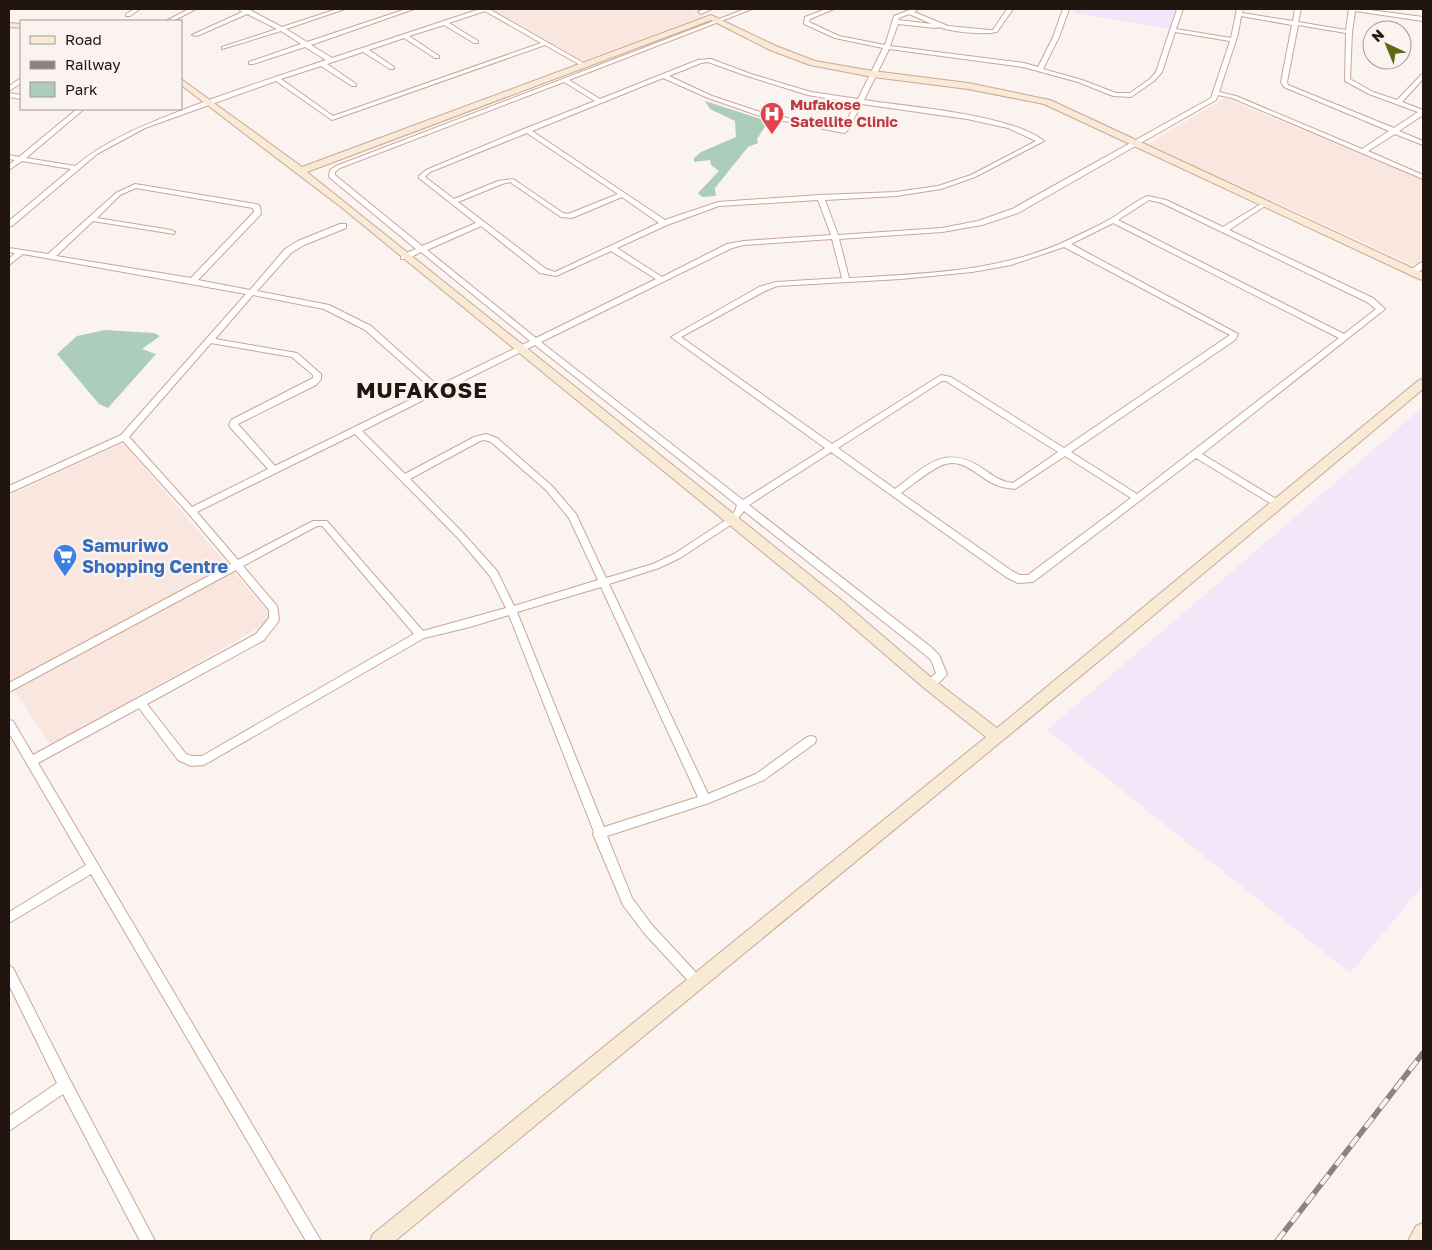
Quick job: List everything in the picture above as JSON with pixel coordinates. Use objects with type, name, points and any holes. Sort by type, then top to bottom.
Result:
[{"type":"street","points":[[128,15],[137,9]]},
{"type":"street","points":[[171,20],[193,9]]},
{"type":"street","points":[[318,9],[327,13]]},
{"type":"street","points":[[224,48],[342,9]]},
{"type":"street","points":[[250,63],[411,9]]},
{"type":"street","points":[[9,224],[76,168],[114,141],[210,101],[485,9],[584,65]]},
{"type":"street","points":[[301,171],[584,65],[707,13],[749,9]]},
{"type":"street","points":[[831,9],[807,18],[806,23],[836,37],[886,47],[993,59],[1040,69],[1115,95],[1131,95],[1152,80],[1159,72],[1180,9]]},
{"type":"street","points":[[897,22],[992,32],[1010,9]]},
{"type":"street","points":[[1040,69],[1056,37],[1066,9]]},
{"type":"street","points":[[1298,9],[1284,84],[1290,89],[1423,143]]},
{"type":"street","points":[[1423,19],[1352,9],[1348,32],[1347,80],[1423,112]]},
{"type":"street","points":[[195,34],[245,10],[280,28],[332,61]]},
{"type":"street","points":[[664,76],[710,97],[762,115],[844,131],[886,47],[897,22],[896,17],[912,10],[947,28]]},
{"type":"street","points":[[191,511],[737,244],[942,230],[996,218],[1015,211],[1207,104],[1217,93],[1233,40],[1239,11],[1348,32]]},
{"type":"street","points":[[707,13],[793,56],[818,64],[873,74],[968,86],[1046,102],[1423,277]]},
{"type":"street","points":[[707,13],[564,80],[338,167],[332,171],[331,176],[419,249],[935,658],[942,674],[929,684]]},
{"type":"street","points":[[444,23],[476,42]]},
{"type":"street","points":[[1172,30],[1233,40]]},
{"type":"street","points":[[406,36],[437,57]]},
{"type":"street","points":[[277,79],[332,118],[546,43]]},
{"type":"street","points":[[365,50],[392,68]]},
{"type":"street","points":[[714,60],[785,87],[860,102],[987,121],[1041,141],[974,176],[939,188],[896,194],[718,204],[664,223],[561,273],[551,274],[480,224],[422,179],[422,175],[526,130],[700,61],[714,60]]},
{"type":"street","points":[[323,64],[354,85]]},
{"type":"street","points":[[1398,103],[1423,76]]},
{"type":"street","points":[[564,80],[599,101]]},
{"type":"street","points":[[182,82],[301,171],[404,257],[732,520],[929,684],[996,736]]},
{"type":"street","points":[[1217,93],[1234,97],[1423,177]]},
{"type":"street","points":[[9,168],[80,110]]},
{"type":"street","points":[[1362,152],[1423,112]]},
{"type":"street","points":[[526,130],[664,223]]},
{"type":"street","points":[[9,158],[76,168]]},
{"type":"street","points":[[452,202],[500,182],[511,180],[561,215],[569,216],[623,194]]},
{"type":"street","points":[[50,257],[118,194],[135,186],[256,206],[258,212],[193,281]]},
{"type":"street","points":[[820,197],[835,237],[846,279]]},
{"type":"street","points":[[1148,198],[1154,198],[1226,229],[1380,306],[1380,312],[1136,498],[1036,577],[1024,580],[1009,574],[830,449],[675,337],[770,286],[972,270],[1033,256],[1065,244],[1113,220],[1148,198]]},
{"type":"street","points":[[1226,229],[1266,204]]},
{"type":"street","points":[[91,219],[171,232]]},
{"type":"street","points":[[1113,220],[1346,338]]},
{"type":"street","points":[[404,257],[480,224]]},
{"type":"street","points":[[9,490],[124,437],[294,247],[343,226]]},
{"type":"street","points":[[895,493],[946,460],[962,461],[1002,486],[1015,486],[1224,343],[1234,334],[1065,244]]},
{"type":"street","points":[[612,248],[662,280]]},
{"type":"street","points":[[9,250],[193,281],[326,307],[368,328],[439,391]]},
{"type":"street","points":[[9,263],[21,252]]},
{"type":"street","points":[[1414,272],[1423,265]]},
{"type":"street","points":[[211,341],[290,354],[299,358],[317,374],[317,379],[313,383],[234,422],[233,426],[275,471]]},
{"type":"street","points":[[140,702],[182,757],[191,761],[204,760],[421,635],[512,611],[666,562],[732,520],[739,513],[742,505],[944,378],[1136,498]]},
{"type":"street","points":[[380,1241],[1423,383]]},
{"type":"street","points":[[357,431],[460,535],[494,574],[512,611],[627,901],[633,911],[697,982]]},
{"type":"street","points":[[31,762],[260,637],[269,628],[274,619],[274,610],[191,511],[124,437]]},
{"type":"street","points":[[404,478],[477,439],[486,437],[494,440],[549,488],[573,516],[705,800]]},
{"type":"street","points":[[1196,454],[1278,504]]},
{"type":"street","points":[[9,688],[316,523],[324,523],[421,635]]},
{"type":"street","points":[[9,724],[314,1241]]},
{"type":"street","points":[[600,834],[705,800],[760,777],[811,740]]},
{"type":"street","points":[[9,918],[92,866]]},
{"type":"street","points":[[9,972],[65,1085],[148,1241]]},
{"type":"street","points":[[9,1124],[65,1085]]},
{"type":"street","points":[[1418,1241],[1423,1233]]},
{"type":"shaded area","points":[[490,9],[688,9],[704,16],[582,61]]},
{"type":"shaded area","points":[[1074,9],[1175,9],[1169,29],[1073,13]]},
{"type":"shaded area","points":[[1225,98],[1423,180],[1423,262],[1417,267],[1148,144]]},
{"type":"shaded area","points":[[1423,407],[1423,885],[1350,973],[1047,730]]},
{"type":"shaded area","points":[[123,443],[274,619],[51,746],[9,681],[9,496]]},
{"type":"green space","points":[[705,101],[764,120],[766,125],[757,139],[758,143],[748,147],[715,188],[716,196],[702,197],[698,193],[719,171],[711,165],[710,160],[694,162],[694,158],[701,152],[736,137],[735,121],[710,109]]},
{"type":"green space","points":[[105,330],[154,333],[160,336],[142,349],[156,354],[108,408],[99,404],[57,354],[77,336]]},
{"type":"railway","points":[[1277,1241],[1423,1053]]},
{"type":"place","name":"Mufakose Satellite Clinic","points":[[772,135]]},
{"type":"place","name":"Samuriwo Shopping Centre","points":[[65,577]]},
{"type":"district","name":"MUFAKOSE","points":[[422,390]]}]
